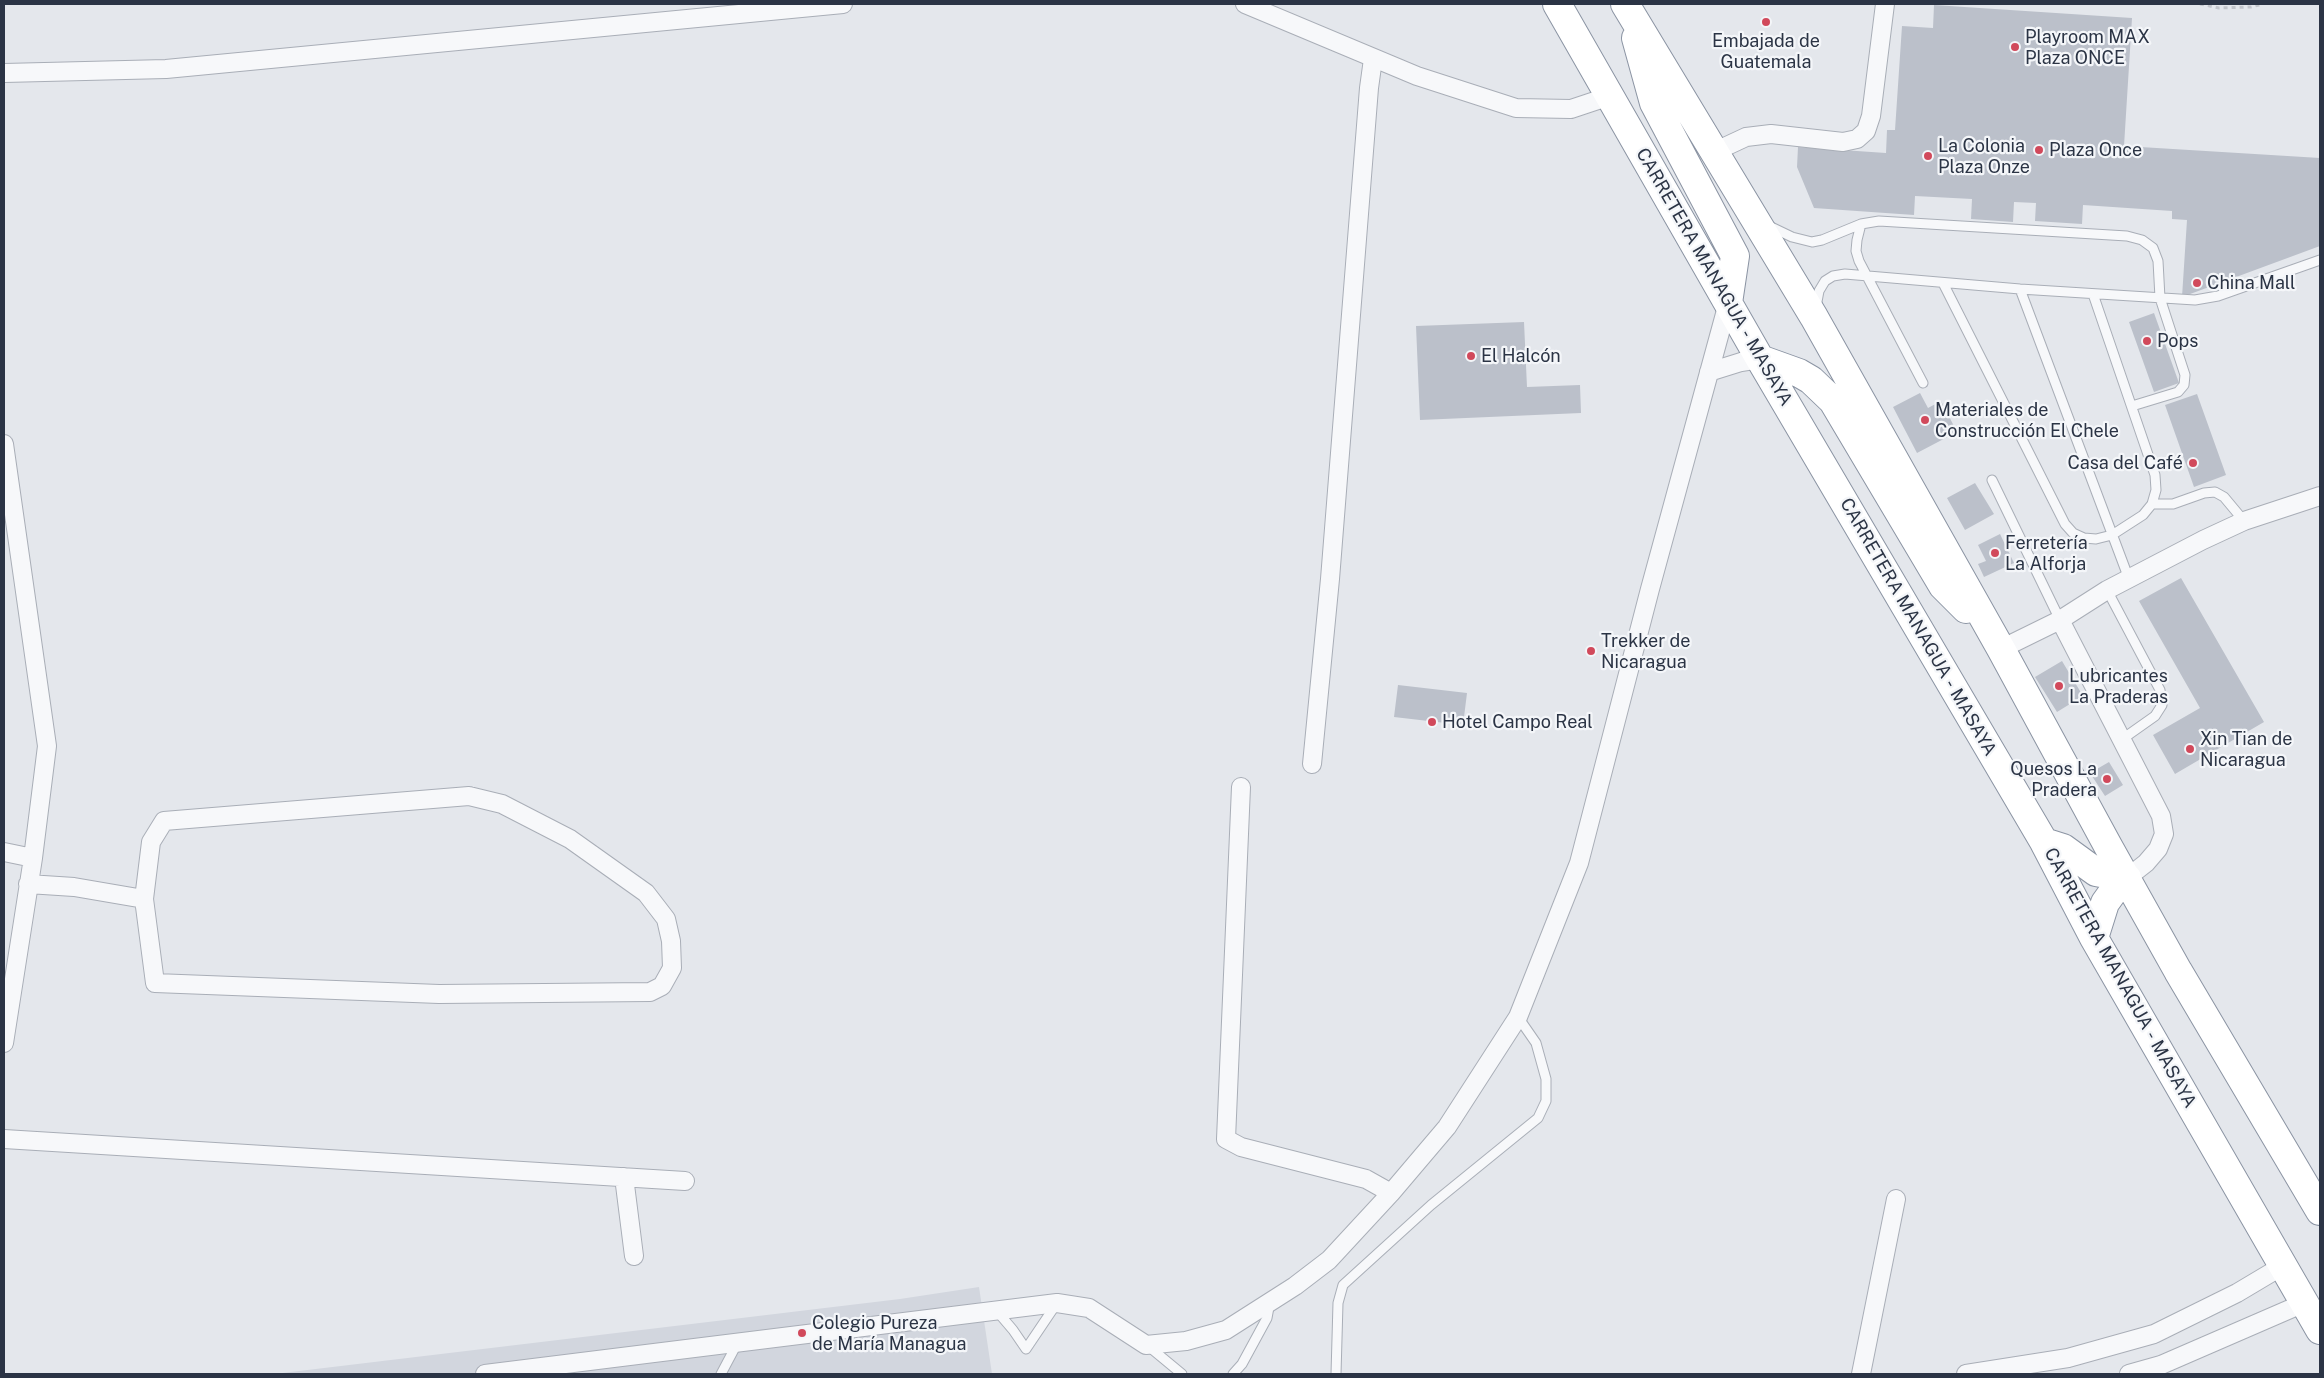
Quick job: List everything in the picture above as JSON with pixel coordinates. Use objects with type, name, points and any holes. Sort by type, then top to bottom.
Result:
[{"type":"highway","name":"CARRETERA MANAGUA - MASAYA","points":[[1557,4],[1760,359],[2044,842],[2094,938],[2320,1330]]},
{"type":"highway","points":[[1626,4],[1814,317],[1998,643],[2178,971],[2320,1211]]},
{"type":"highway","points":[[1626,4],[1654,103],[1735,256],[1728,303]]},
{"type":"highway","points":[[1760,359],[1799,373],[1812,380],[1832,401],[1943,586],[1998,643]]},
{"type":"highway","points":[[2044,842],[2063,848],[2096,872],[2127,878]]},
{"type":"highway","points":[[2094,938],[2105,903],[2115,889],[2127,878]]},
{"type":"street","points":[[4,73],[166,69],[843,4]]},
{"type":"street","points":[[1246,4],[1417,76],[1516,108],[1571,109],[1610,96]]},
{"type":"street","points":[[1716,151],[1746,137],[1770,134],[1843,142],[1857,139],[1866,131],[1871,116],[1885,4]]},
{"type":"street","points":[[1312,764],[1373,59]]},
{"type":"street","points":[[485,1374],[558,1370],[738,1342],[1057,1303],[1089,1308],[1146,1345],[1186,1341],[1226,1330],[1295,1286],[1329,1260],[1391,1193],[1447,1127],[1518,1017],[1579,863],[1650,589],[1728,303]]},
{"type":"street","points":[[1709,372],[1741,362],[1760,359]]},
{"type":"street","points":[[4,444],[47,746],[33,858],[4,1043]]},
{"type":"street","points":[[1998,643],[2060,620],[2107,590],[2203,540],[2244,522],[2320,496]]},
{"type":"street","points":[[2060,620],[2161,816],[2164,834],[2158,849],[2146,863],[2127,878]]},
{"type":"street","points":[[1241,787],[1226,1140],[1241,1147],[1366,1179],[1391,1193]]},
{"type":"street","points":[[469,796],[502,804],[570,839],[646,893],[666,919],[671,941],[672,968],[662,986],[650,992],[438,994],[154,983],[144,899],[152,842],[164,821],[469,796]]},
{"type":"street","points":[[4,852],[33,858]]},
{"type":"street","points":[[28,884],[74,887],[144,899]]},
{"type":"street","points":[[4,1139],[686,1181]]},
{"type":"street","points":[[624,1177],[634,1256]]},
{"type":"street","points":[[1861,1374],[1896,1199]]},
{"type":"street","points":[[1966,1374],[2068,1358],[2154,1334],[2237,1293],[2284,1265]]},
{"type":"street","points":[[2129,1374],[2161,1365],[2304,1302]]},
{"type":"lane","points":[[1756,219],[1792,237],[1812,242],[1822,240],[1861,224],[1899,223],[2127,236],[2142,240],[2153,248],[2158,261],[2160,298],[2185,375],[2184,385],[2178,392],[2132,406]]},
{"type":"lane","points":[[1861,224],[1856,252],[1922,383]]},
{"type":"lane","points":[[1814,317],[1819,291],[1825,281],[1833,276],[1867,276],[2020,289],[2195,300],[2218,296],[2320,260]]},
{"type":"lane","points":[[1944,283],[2065,524],[2073,533],[2084,538],[2096,539],[2112,535],[2143,515],[2152,504],[2156,490],[2155,475],[2092,294]]},
{"type":"lane","points":[[2020,289],[2128,579]]},
{"type":"lane","points":[[1992,480],[2060,620]]},
{"type":"lane","points":[[2152,504],[2173,504],[2204,493],[2215,492],[2224,497],[2244,522]]},
{"type":"lane","points":[[2107,590],[2160,690],[2162,705],[2155,716],[2122,740]]},
{"type":"lane","points":[[1336,1374],[1338,1303],[1343,1285],[1431,1205],[1538,1118],[1546,1101],[1546,1079],[1536,1042],[1518,1017]]},
{"type":"lane","points":[[1233,1374],[1242,1364],[1267,1318],[1271,1300]]},
{"type":"lane","points":[[996,1309],[1026,1349],[1057,1303]]},
{"type":"lane","points":[[722,1374],[738,1342]]},
{"type":"lane","points":[[1146,1345],[1182,1374]]},
{"type":"path","points":[[2200,4],[2219,8],[2251,7],[2263,4]]},
{"type":"shaded area","name":"Colegio Pureza de María Managua","points":[[979,1287],[992,1374],[274,1374],[900,1299]]},
{"type":"building","name":"Plaza Once","points":[[1934,5],[2132,18],[2124,146],[2320,158],[2320,246],[2182,297],[2187,220],[2172,219],[2172,211],[2083,205],[2082,224],[2035,221],[2036,203],[2014,202],[2013,222],[1971,219],[1972,199],[1915,196],[1914,215],[1814,208],[1797,167],[1798,147],[1886,153],[1887,130],[1895,130],[1902,26],[1933,28]]},
{"type":"building","points":[[2154,313],[2179,383],[2154,392],[2129,322]]},
{"type":"building","name":"El Halcón","points":[[1524,322],[1527,387],[1580,385],[1581,413],[1420,420],[1416,326]]},
{"type":"building","name":"Materiales de Construcción El Chele","points":[[1920,393],[1928,408],[1941,401],[1957,432],[1917,453],[1893,407]]},
{"type":"building","points":[[2197,394],[2226,475],[2194,487],[2165,405]]},
{"type":"building","points":[[1975,483],[1994,514],[1965,530],[1947,498]]},
{"type":"building","name":"Ferretería La Alforja","points":[[2000,534],[2014,563],[1984,577],[1978,564],[1986,561],[1978,545]]},
{"type":"building","points":[[2181,578],[2264,722],[2175,774],[2153,735],[2200,708],[2139,601]]},
{"type":"building","name":"Lubricantes La Praderas","points":[[2062,661],[2083,696],[2057,712],[2035,677]]},
{"type":"building","points":[[1398,685],[1467,693],[1463,725],[1394,717]]},
{"type":"building","name":"Quesos La Pradera","points":[[2109,762],[2123,785],[2105,796],[2090,773]]},
{"type":"place","name":"Embajada de Guatemala","points":[[1766,22]]},
{"type":"place","name":"Playroom MAX Plaza ONCE","points":[[2015,47]]},
{"type":"place","name":"Plaza Once","points":[[2039,150]]},
{"type":"place","name":"La Colonia Plaza Onze","points":[[1928,156]]},
{"type":"place","name":"China Mall","points":[[2197,283]]},
{"type":"place","name":"Pops","points":[[2147,341]]},
{"type":"place","name":"El Halcón","points":[[1471,356]]},
{"type":"place","name":"Materiales de Construcción El Chele","points":[[1925,420]]},
{"type":"place","name":"Casa del Café","points":[[2193,463]]},
{"type":"place","name":"Ferretería La Alforja","points":[[1995,553]]},
{"type":"place","name":"Trekker de Nicaragua","points":[[1591,651]]},
{"type":"place","name":"Lubricantes La Praderas","points":[[2059,686]]},
{"type":"place","name":"Hotel Campo Real","points":[[1432,722]]},
{"type":"place","name":"Xin Tian de Nicaragua","points":[[2190,749]]},
{"type":"place","name":"Quesos La Pradera","points":[[2107,779]]},
{"type":"place","name":"Colegio Pureza de María Managua","points":[[802,1333]]}]
